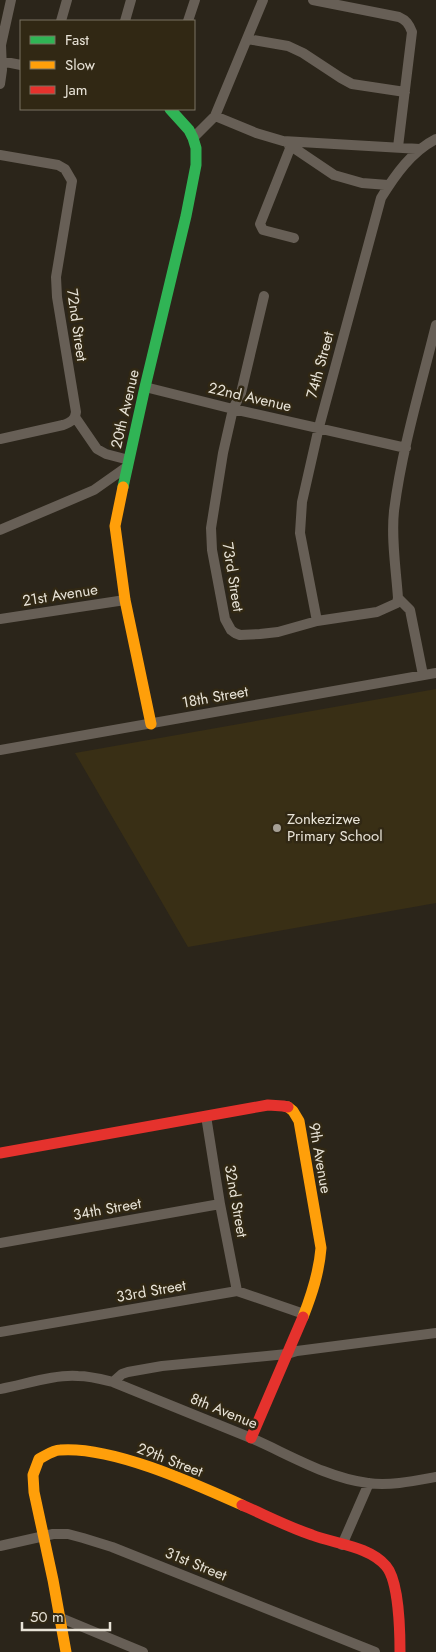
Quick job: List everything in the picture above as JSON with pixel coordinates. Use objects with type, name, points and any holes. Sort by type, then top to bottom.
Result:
[{"type":"street","points":[[0,84],[3,32],[11,0]]},
{"type":"street","points":[[61,20],[67,0]]},
{"type":"street","points":[[125,20],[131,0]]},
{"type":"street","points":[[188,20],[194,0]]},
{"type":"street","points":[[193,138],[215,116],[263,0]]},
{"type":"street","points":[[313,0],[404,20],[409,25],[412,32],[398,148]]},
{"type":"street","points":[[247,38],[288,46],[303,52],[352,84],[405,92]]},
{"type":"street","points":[[0,61],[20,65]]},
{"type":"street","name":"20th Avenue","points":[[151,724],[125,600],[114,526],[193,187],[196,148],[189,130],[171,110]]},
{"type":"street","points":[[215,116],[287,144],[334,175],[362,183],[388,185]]},
{"type":"street","name":"74th Street","points":[[317,621],[300,533],[302,502],[319,427],[381,198],[402,167],[420,149],[436,139]]},
{"type":"street","points":[[287,144],[420,149]]},
{"type":"street","points":[[287,144],[260,224],[263,230],[294,238]]},
{"type":"street","name":"72nd Street","points":[[0,155],[58,165],[65,169],[72,181],[56,277],[57,297],[76,412],[75,417]]},
{"type":"street","name":"73rd Street","points":[[264,296],[241,393],[233,409],[211,528],[212,550],[225,619],[231,630],[240,635],[278,632],[317,621],[377,612],[397,603],[398,598]]},
{"type":"street","points":[[423,675],[410,610],[398,598],[393,529],[394,511],[406,448],[436,325]]},
{"type":"street","name":"22nd Avenue","points":[[145,387],[406,448]]},
{"type":"street","points":[[0,439],[64,425],[75,417],[97,449],[128,463],[94,490],[0,530]]},
{"type":"street","name":"21st Avenue","points":[[0,619],[125,600]]},
{"type":"street","name":"18th Street","points":[[0,750],[436,673]]},
{"type":"street","name":"9th Avenue","points":[[0,1153],[268,1105],[288,1106],[294,1111],[299,1121],[321,1248],[320,1263],[313,1293],[250,1438]]},
{"type":"street","name":"32nd Street","points":[[206,1116],[220,1204],[237,1291]]},
{"type":"street","name":"34th Street","points":[[0,1243],[220,1204]]},
{"type":"street","name":"33rd Street","points":[[0,1332],[237,1291],[304,1314]]},
{"type":"street","points":[[113,1382],[122,1374],[153,1368],[287,1354],[296,1351],[436,1333]]},
{"type":"street","name":"8th Avenue","points":[[0,1389],[60,1377],[76,1376],[113,1382],[250,1438],[328,1473],[369,1483],[412,1481],[436,1477]]},
{"type":"street","name":"29th Street","points":[[66,1652],[33,1478],[39,1460],[45,1453],[74,1448],[125,1459],[160,1470],[312,1535],[382,1561],[392,1575],[401,1628],[400,1652]]},
{"type":"street","points":[[342,1545],[369,1483]]},
{"type":"street","name":"31st Street","points":[[0,1546],[53,1534],[68,1534],[112,1547],[375,1652]]},
{"type":"street","points":[[61,1618],[143,1652]]},
{"type":"shaded area","name":"Zonkezizwe Primary School","points":[[436,689],[436,903],[188,947],[75,753]]},
{"type":"traffic: fast","points":[[123,487],[186,216],[196,165],[196,148],[193,138],[189,130],[171,110]]},
{"type":"traffic: slow","points":[[123,487],[115,526],[125,600],[151,724]]},
{"type":"traffic: slow","points":[[288,1107],[299,1121],[321,1248],[315,1283],[303,1317]]},
{"type":"traffic: slow","points":[[66,1652],[34,1492],[33,1475],[39,1459],[57,1450],[81,1450],[103,1454],[128,1460],[177,1477],[242,1505]]},
{"type":"traffic: jam","points":[[0,1153],[268,1105],[288,1107]]},
{"type":"traffic: jam","points":[[251,1438],[303,1317]]},
{"type":"traffic: jam","points":[[242,1505],[294,1528],[351,1546],[379,1559],[386,1566],[394,1583],[398,1607],[400,1652]]},
{"type":"place","name":"Zonkezizwe Primary School","points":[[277,828]]}]
